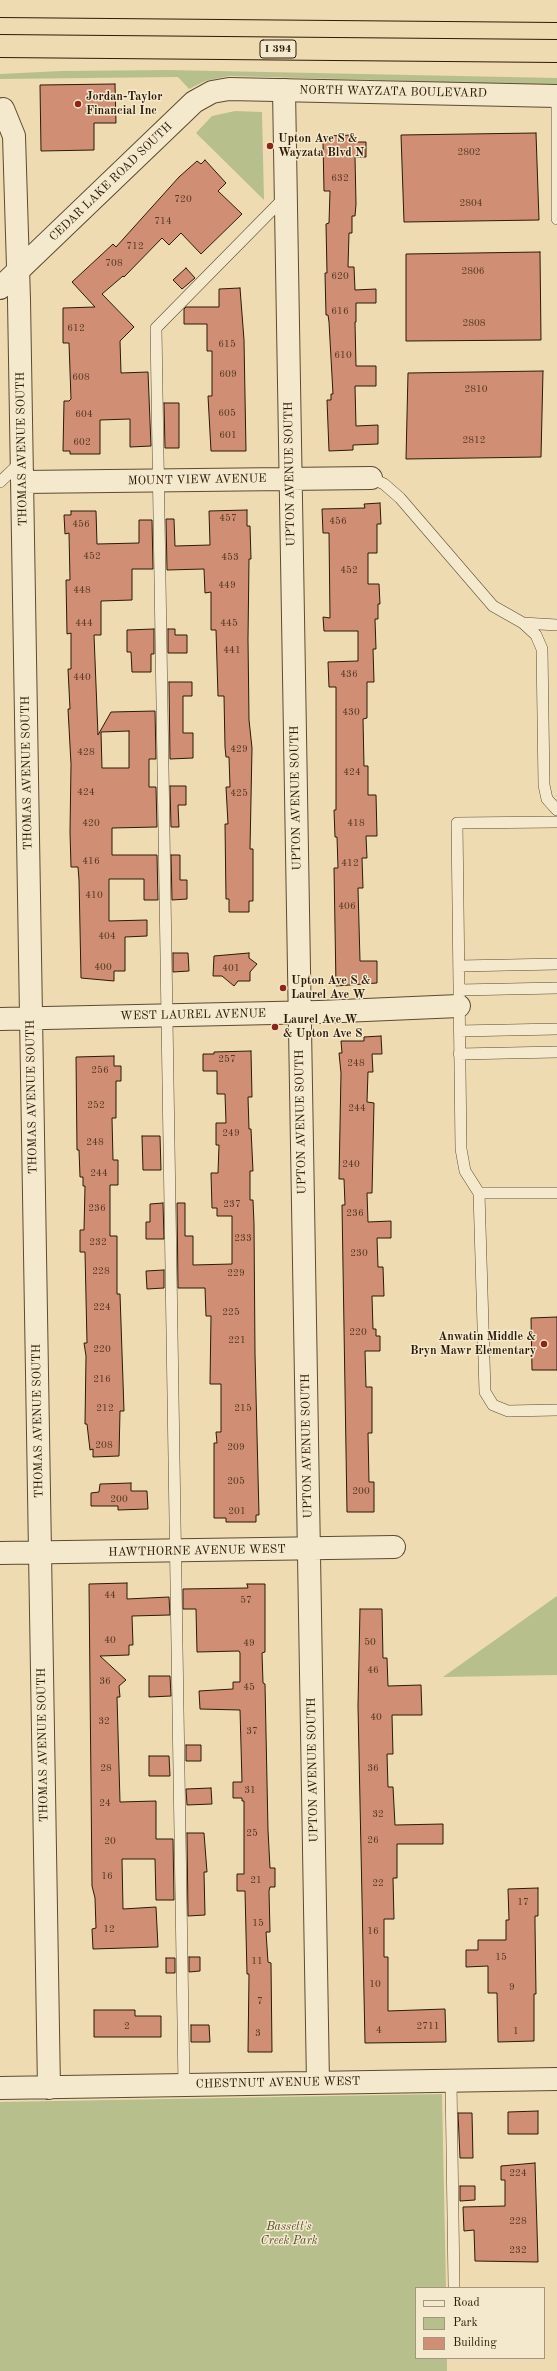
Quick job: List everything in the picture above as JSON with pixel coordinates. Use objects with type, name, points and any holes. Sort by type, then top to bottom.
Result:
[{"type":"highway","points":[[0,6],[557,10]]},
{"type":"highway","name":"I 394","points":[[7,47],[557,51]]},
{"type":"street","name":"NORTH WAYZATA BOULEVARD","points":[[229,89],[557,96]]},
{"type":"street","name":"CEDAR LAKE ROAD SOUTH","points":[[0,288],[194,102],[212,92],[229,89]]},
{"type":"street","name":"UPTON AVENUE SOUTH","points":[[284,90],[318,2082]]},
{"type":"street","name":"THOMAS AVENUE SOUTH","points":[[1,110],[14,136],[18,271],[23,482],[49,2088]]},
{"type":"street","name":"MOUNT VIEW AVENUE","points":[[23,482],[371,478]]},
{"type":"street","name":"WEST LAUREL AVENUE","points":[[0,1019],[299,1013],[459,998]]},
{"type":"street","name":"HAWTHORNE AVENUE WEST","points":[[0,1553],[394,1547]]},
{"type":"street","name":"CHESTNUT AVENUE WEST","points":[[0,2088],[557,2079]]},
{"type":"lane","points":[[557,102],[557,219]]},
{"type":"lane","points":[[184,2085],[174,1551],[157,480],[156,328],[285,197]]},
{"type":"lane","points":[[0,482],[22,461]]},
{"type":"lane","points":[[371,478],[384,484],[400,498],[493,606],[523,623],[536,635],[542,649],[544,785],[547,799],[557,810]]},
{"type":"lane","points":[[523,623],[557,625]]},
{"type":"lane","points":[[557,822],[457,824],[459,1054],[462,1149],[465,1171],[479,1193],[485,1392],[493,1405],[508,1411],[557,1410]]},
{"type":"lane","points":[[459,966],[557,964]]},
{"type":"lane","points":[[459,998],[557,988]]},
{"type":"lane","points":[[459,1031],[557,1029]]},
{"type":"lane","points":[[459,1054],[557,1052]]},
{"type":"lane","points":[[479,1193],[557,1193]]},
{"type":"lane","points":[[451,2080],[454,2286]]},
{"type":"green space","points":[[169,70],[557,78],[557,85],[229,76],[205,81],[189,89],[178,77],[0,79],[0,74],[61,71]]},
{"type":"green space","points":[[235,111],[262,112],[264,200],[196,133],[212,116]]},
{"type":"green space","points":[[557,1596],[557,1675],[443,1677]]},
{"type":"green space","name":"Bassett's Creek Park","points":[[442,2094],[446,2287],[415,2287],[415,2359],[447,2359],[447,2371],[0,2371],[0,2102]]},
{"type":"building","name":"Jordan-Taylor Financial Inc","points":[[115,84],[116,123],[94,123],[94,150],[41,151],[40,85]]},
{"type":"building","points":[[536,133],[539,220],[404,222],[401,135]]},
{"type":"building","points":[[354,135],[354,142],[366,142],[366,157],[355,157],[356,204],[355,216],[352,216],[352,233],[349,233],[348,267],[354,267],[355,290],[376,289],[376,303],[356,303],[356,366],[376,366],[376,386],[355,386],[356,426],[378,425],[378,444],[353,445],[353,450],[329,451],[327,400],[331,400],[331,394],[333,394],[329,322],[328,315],[326,315],[325,273],[327,273],[326,224],[329,223],[330,191],[324,191],[323,142],[324,136]]},
{"type":"building","points":[[205,160],[226,183],[218,191],[242,214],[201,254],[181,233],[169,245],[162,238],[124,277],[123,276],[102,294],[134,327],[120,341],[121,373],[148,372],[151,446],[130,447],[130,419],[100,420],[100,454],[70,454],[70,451],[63,451],[64,401],[69,401],[71,399],[69,343],[63,343],[63,308],[95,307],[72,282],[113,244],[116,247],[179,177],[197,161],[201,164]]},
{"type":"building","points":[[540,252],[541,340],[406,341],[406,254]]},
{"type":"building","points":[[186,268],[195,278],[182,289],[173,280]]},
{"type":"building","points":[[240,288],[244,340],[246,451],[211,451],[208,396],[212,396],[212,351],[207,351],[207,324],[184,324],[184,309],[186,307],[219,307],[219,289]]},
{"type":"building","points":[[543,371],[541,457],[406,459],[408,373]]},
{"type":"building","points":[[164,403],[179,403],[179,448],[165,448]]},
{"type":"building","points":[[380,503],[381,524],[377,524],[377,553],[368,553],[368,584],[379,584],[380,604],[378,604],[378,619],[375,619],[376,649],[373,649],[374,682],[367,682],[367,718],[363,719],[364,766],[368,766],[368,795],[376,795],[377,836],[366,836],[367,858],[362,858],[363,888],[358,888],[360,961],[377,961],[377,983],[336,986],[334,868],[338,868],[334,810],[336,810],[336,687],[329,687],[328,662],[358,661],[358,631],[324,631],[323,617],[330,618],[329,533],[323,533],[322,509],[365,508],[364,504]]},
{"type":"building","points":[[247,510],[247,526],[250,526],[251,559],[249,559],[248,639],[249,720],[252,748],[250,849],[253,849],[253,901],[249,901],[249,912],[229,912],[229,899],[226,899],[225,824],[228,824],[226,787],[230,787],[229,757],[226,757],[225,747],[224,696],[218,696],[216,630],[211,630],[211,592],[205,593],[204,569],[167,570],[166,519],[174,519],[175,546],[210,545],[209,511]]},
{"type":"building","points":[[71,511],[96,511],[97,544],[139,543],[139,520],[152,520],[153,569],[132,569],[132,600],[101,601],[101,635],[94,635],[98,735],[111,712],[155,711],[156,759],[149,759],[149,787],[156,787],[157,827],[112,828],[112,855],[157,855],[158,900],[144,900],[144,879],[109,879],[109,921],[147,920],[147,936],[125,937],[125,971],[114,971],[114,981],[81,978],[79,880],[78,867],[71,867],[70,832],[71,764],[68,709],[70,709],[68,669],[71,669],[71,633],[67,634],[66,580],[70,580],[69,533],[65,534],[64,515],[71,515]],"holes":[[[129,731],[129,768],[102,768],[101,732]]]},
{"type":"building","points":[[154,629],[154,654],[151,654],[151,672],[132,672],[131,652],[127,652],[127,630]]},
{"type":"building","points":[[168,629],[175,629],[175,635],[187,635],[187,653],[168,653]]},
{"type":"building","points":[[169,682],[192,682],[192,696],[183,696],[183,733],[193,733],[193,758],[170,759]]},
{"type":"building","points":[[170,786],[186,786],[186,805],[178,805],[179,827],[171,827]]},
{"type":"building","points":[[171,855],[180,855],[180,880],[187,880],[187,899],[172,900]]},
{"type":"building","points":[[173,953],[188,953],[189,971],[173,972]]},
{"type":"building","points":[[249,953],[249,958],[257,964],[250,972],[250,981],[238,981],[234,986],[222,976],[213,976],[214,956]]},
{"type":"building","points":[[381,1036],[382,1054],[372,1054],[373,1072],[368,1072],[367,1102],[374,1103],[372,1193],[367,1193],[368,1222],[391,1221],[391,1238],[377,1238],[378,1267],[383,1267],[384,1296],[372,1296],[373,1329],[376,1329],[376,1336],[380,1336],[380,1351],[365,1351],[366,1387],[372,1387],[372,1433],[368,1433],[369,1482],[374,1482],[374,1512],[347,1512],[342,1205],[345,1205],[344,1179],[339,1179],[341,1073],[339,1053],[342,1053],[341,1041],[364,1041],[364,1037]]},
{"type":"building","points":[[251,1051],[252,1097],[248,1097],[253,1171],[250,1171],[250,1200],[253,1200],[254,1224],[255,1354],[259,1515],[256,1515],[256,1522],[226,1522],[226,1518],[214,1518],[214,1443],[217,1443],[216,1432],[221,1432],[221,1384],[210,1384],[211,1316],[206,1316],[205,1288],[178,1288],[177,1203],[185,1203],[185,1236],[193,1236],[193,1265],[232,1264],[232,1216],[217,1216],[217,1208],[212,1208],[211,1173],[218,1173],[219,1145],[216,1145],[216,1123],[226,1123],[225,1094],[217,1094],[217,1071],[203,1071],[203,1054],[214,1054],[214,1052]]},
{"type":"building","points":[[114,1056],[114,1066],[121,1066],[121,1081],[116,1081],[116,1118],[112,1118],[113,1160],[118,1160],[118,1185],[110,1185],[110,1236],[117,1236],[117,1294],[120,1294],[124,1411],[120,1411],[119,1456],[93,1457],[93,1449],[90,1450],[87,1424],[85,1424],[86,1356],[84,1343],[87,1343],[85,1252],[80,1252],[80,1230],[84,1230],[85,1186],[83,1186],[83,1177],[80,1177],[79,1150],[77,1150],[76,1057]]},
{"type":"building","points":[[142,1136],[160,1136],[161,1170],[143,1170]]},
{"type":"building","points":[[163,1203],[164,1239],[146,1239],[146,1222],[150,1222],[150,1204]]},
{"type":"building","points":[[164,1270],[164,1288],[147,1289],[146,1271]]},
{"type":"building","name":"Anwatin Middle & Bryn Mawr Elementary","points":[[557,1317],[557,1370],[532,1370],[531,1318]]},
{"type":"building","points":[[131,1483],[131,1491],[147,1491],[148,1509],[118,1510],[118,1506],[91,1506],[91,1493],[99,1492],[100,1484]]},
{"type":"building","points":[[127,1583],[127,1599],[169,1597],[170,1615],[132,1616],[133,1645],[129,1645],[129,1655],[100,1656],[126,1680],[119,1686],[120,1697],[117,1697],[120,1802],[156,1801],[156,1839],[173,1839],[174,1900],[156,1900],[155,1859],[122,1859],[123,1909],[156,1907],[158,1947],[93,1949],[92,1929],[96,1928],[95,1898],[92,1886],[89,1584]]},
{"type":"building","points":[[247,1584],[265,1584],[265,1652],[262,1653],[263,1683],[265,1684],[268,1830],[270,1868],[275,1868],[275,1887],[270,1887],[269,1891],[270,1932],[266,1932],[268,1962],[271,1963],[272,2052],[248,2052],[249,1974],[247,1974],[245,1891],[237,1891],[237,1874],[244,1874],[244,1801],[242,1801],[242,1798],[233,1798],[233,1782],[242,1782],[240,1710],[200,1709],[199,1691],[233,1689],[233,1682],[240,1682],[240,1653],[239,1651],[197,1652],[196,1609],[183,1609],[183,1589],[248,1588]]},
{"type":"building","points":[[360,1609],[382,1609],[383,1658],[387,1658],[388,1686],[421,1685],[422,1715],[392,1715],[393,1754],[387,1754],[388,1787],[393,1787],[395,1825],[443,1824],[443,1844],[397,1844],[397,1878],[393,1878],[394,1919],[384,1919],[384,1957],[388,1957],[388,2011],[445,2009],[446,2042],[365,2043],[358,1706]]},
{"type":"building","points":[[149,1676],[170,1676],[171,1696],[149,1697]]},
{"type":"building","points":[[186,1745],[201,1745],[201,1761],[186,1761]]},
{"type":"building","points":[[149,1756],[169,1756],[170,1776],[149,1776]]},
{"type":"building","points":[[211,1788],[212,1804],[187,1805],[186,1789]]},
{"type":"building","points":[[187,1833],[204,1833],[207,1872],[204,1872],[205,1915],[188,1916]]},
{"type":"building","points":[[538,1888],[538,1916],[535,1916],[536,1994],[534,1994],[534,2041],[498,2042],[497,1993],[488,1993],[488,1966],[466,1967],[466,1950],[478,1950],[478,1940],[506,1940],[506,1920],[509,1920],[508,1889]]},
{"type":"building","points":[[189,1957],[200,1957],[200,1971],[189,1972]]},
{"type":"building","points":[[166,1958],[175,1958],[175,1973],[166,1973]]},
{"type":"building","points":[[94,2010],[135,2010],[135,2016],[161,2016],[161,2037],[94,2037]]},
{"type":"building","points":[[191,2025],[209,2025],[210,2042],[191,2042]]},
{"type":"building","points":[[538,2111],[538,2134],[508,2134],[508,2112]]},
{"type":"building","points":[[458,2113],[472,2113],[473,2158],[460,2158]]},
{"type":"building","points":[[535,2163],[538,2262],[475,2261],[474,2230],[464,2231],[463,2207],[505,2206],[505,2180],[501,2180],[501,2166]]},
{"type":"building","points":[[460,2186],[475,2186],[475,2200],[460,2201]]},
{"type":"place","name":"Jordan-Taylor Financial Inc","points":[[78,104]]},
{"type":"place","name":"Upton Ave S & Wayzata Blvd N","points":[[270,146]]},
{"type":"place","name":"Upton Ave S & Laurel Ave W","points":[[283,988]]},
{"type":"place","name":"Laurel Ave W & Upton Ave S","points":[[275,1027]]},
{"type":"place","name":"Anwatin Middle & Bryn Mawr Elementary","points":[[544,1344]]}]
